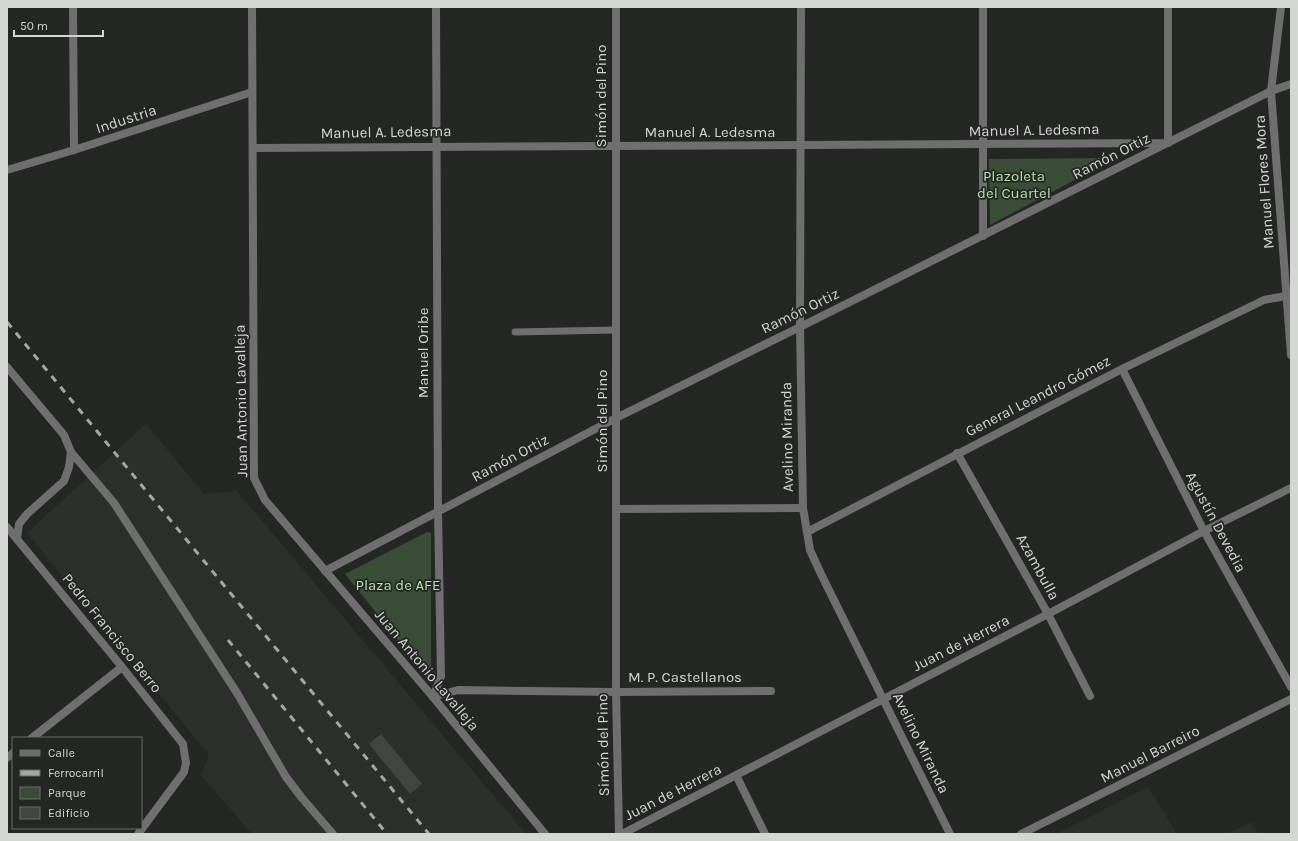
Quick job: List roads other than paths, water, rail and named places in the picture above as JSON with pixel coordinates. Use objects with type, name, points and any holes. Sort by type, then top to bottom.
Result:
[{"type":"street","points":[[73,7],[74,150]]},
{"type":"street","name":"Juan Antonio Lavalleja","points":[[252,7],[254,478],[265,500],[433,697],[545,834]]},
{"type":"street","name":"Manuel Oribe","points":[[433,697],[440,676],[436,7]]},
{"type":"street","name":"Simón del Pino","points":[[616,7],[616,692],[621,834]]},
{"type":"street","name":"Avelino Miranda","points":[[801,7],[800,327],[803,508],[810,550],[950,834]]},
{"type":"street","points":[[983,7],[983,236]]},
{"type":"street","points":[[1168,7],[1168,143]]},
{"type":"street","name":"Manuel Flores Mora","points":[[1281,7],[1271,91],[1288,274],[1286,296],[1291,355]]},
{"type":"street","name":"Ramón Ortiz","points":[[325,571],[616,418],[1271,91],[1291,84]]},
{"type":"street","name":"Industria","points":[[7,170],[74,150],[252,92]]},
{"type":"street","name":"Manuel A. Ledesma","points":[[253,148],[436,145],[801,146],[1168,143]]},
{"type":"street","name":"General Leandro Gómez","points":[[807,532],[1122,369],[1264,300],[1286,296]]},
{"type":"street","points":[[7,367],[64,435],[71,452],[114,503],[237,693],[286,777],[333,834]]},
{"type":"street","name":"Agustín Devedia","points":[[1122,369],[1204,531],[1291,687]]},
{"type":"street","points":[[17,539],[20,524],[27,514],[64,481],[69,467],[71,452]]},
{"type":"street","name":"Azambulla","points":[[958,453],[1048,614],[1090,696]]},
{"type":"street","name":"Juan de Herrera","points":[[621,834],[1048,614],[1204,531],[1291,488]]},
{"type":"street","points":[[616,509],[803,508]]},
{"type":"street","name":"Pedro Francisco Berro","points":[[7,526],[183,744],[186,763],[184,772],[145,825]]},
{"type":"street","points":[[33,737],[122,667]]},
{"type":"street","name":"M. P. Castellanos","points":[[433,697],[458,690],[616,692],[771,691]]},
{"type":"street","name":"Manuel Barreiro","points":[[1021,834],[1291,699]]},
{"type":"street","points":[[736,775],[765,834]]},
{"type":"street","points":[[142,829],[145,825]]},
{"type":"street","points":[[145,825],[147,834]]},
{"type":"lane","points":[[515,332],[616,330]]},
{"type":"railway","points":[[7,322],[429,834]]},
{"type":"railway","points":[[228,640],[387,834]]},
{"type":"park label","name":"Plazoleta del Cuartel","points":[[1014,184]]},
{"type":"park label","name":"Plaza de AFE","points":[[398,585]]}]
